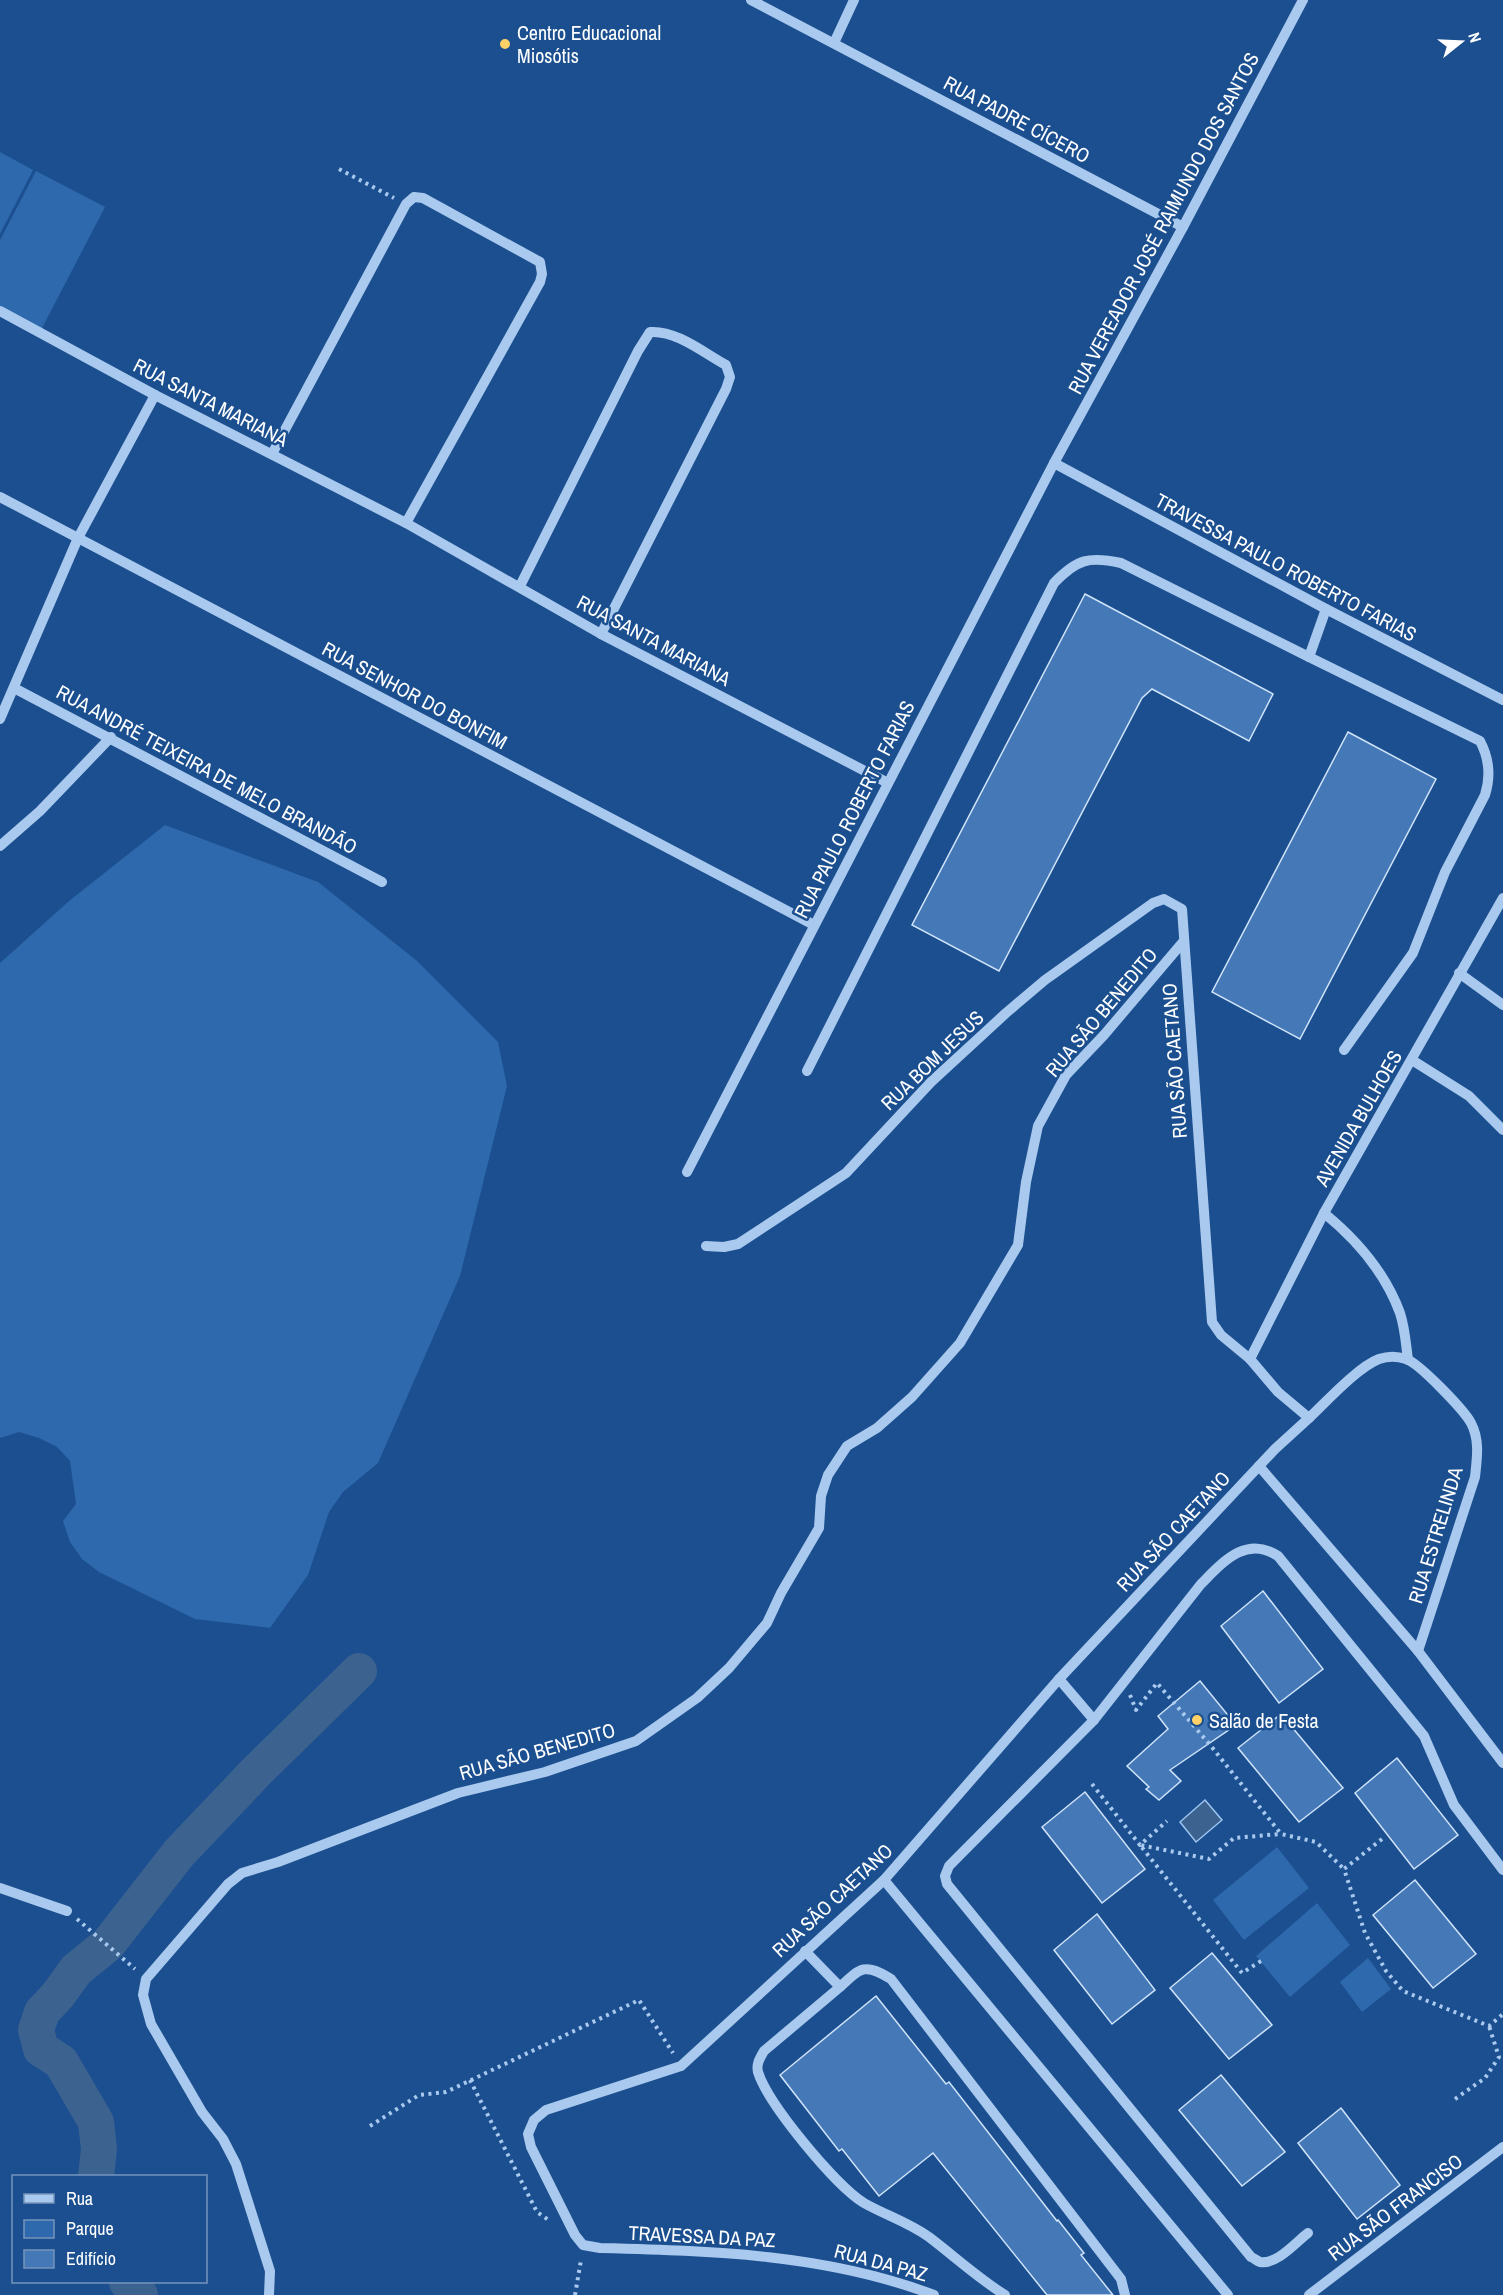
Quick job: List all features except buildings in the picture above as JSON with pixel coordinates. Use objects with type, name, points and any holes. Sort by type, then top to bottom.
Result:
[{"type":"street","name":"RUA PADRE CÍCERO","points":[[751,0],[1184,226]]},
{"type":"street","points":[[834,42],[854,0]]},
{"type":"street","name":"RUA VEREADOR JOSÉ RAIMUNDO DOS SANTOS","points":[[1054,464],[1184,226],[1303,0]]},
{"type":"street","points":[[272,454],[406,204],[414,197],[423,198],[540,262],[542,274],[540,282],[406,523]]},
{"type":"street","name":"RUA SANTA MARIANA","points":[[0,311],[155,394],[406,523],[601,633],[888,783]]},
{"type":"street","points":[[520,586],[638,351],[650,332],[660,331],[674,336],[726,365],[730,378],[726,389],[601,633]]},
{"type":"street","points":[[0,719],[78,538],[155,394]]},
{"type":"street","name":"TRAVESSA PAULO ROBERTO FARIAS","points":[[1054,464],[1503,700]]},
{"type":"street","name":"RUA PAULO ROBERTO FARIAS","points":[[687,1172],[1054,464]]},
{"type":"street","name":"RUA SENHOR DO BONFIM","points":[[0,496],[814,925]]},
{"type":"street","points":[[807,1071],[1054,583],[1068,568],[1083,561],[1099,558],[1121,563],[1480,741],[1485,751],[1489,781],[1485,795],[1444,872],[1413,953],[1344,1050]]},
{"type":"street","points":[[1309,657],[1326,609]]},
{"type":"street","name":"RUA ANDRÉ TEIXEIRA DE MELO BRANDÃO","points":[[14,688],[111,737],[382,882]]},
{"type":"street","points":[[0,846],[40,811],[111,737]]},
{"type":"street","name":"AVENIDA BULHOES","points":[[1250,1359],[1324,1213],[1503,898]]},
{"type":"street","name":"RUA BOM JESUS","points":[[706,1246],[724,1247],[738,1244],[846,1173],[931,1082],[1006,1013],[1045,980],[1153,903],[1164,899],[1182,909]]},
{"type":"street","name":"RUA SÃO CAETANO","points":[[681,2066],[885,1880],[1059,1679],[1259,1466],[1309,1418],[1278,1392],[1250,1359],[1221,1335],[1212,1322],[1182,909]]},
{"type":"street","name":"RUA SÃO BENEDITO","points":[[146,1978],[228,1884],[242,1873],[278,1862],[458,1793],[544,1772],[636,1741],[697,1698],[729,1668],[767,1623],[781,1593],[819,1528],[821,1496],[828,1475],[847,1446],[877,1428],[912,1397],[960,1342],[1018,1245],[1026,1182],[1038,1126],[1066,1075],[1104,1035],[1183,942]]},
{"type":"street","points":[[1459,973],[1503,1005]]},
{"type":"street","points":[[1412,1060],[1469,1096],[1503,1130]]},
{"type":"street","points":[[1309,1418],[1364,1367],[1379,1359],[1393,1356],[1408,1360],[1400,1314],[1386,1284],[1369,1256],[1324,1213]]},
{"type":"street","name":"RUA ESTRELINDA","points":[[1408,1360],[1459,1406],[1471,1424],[1478,1450],[1475,1477],[1418,1651]]},
{"type":"street","name":"RUA ESTRELINDA","points":[[1259,1466],[1418,1651],[1503,1763]]},
{"type":"street","points":[[1308,2233],[1282,2255],[1271,2260],[1260,2262],[1251,2257],[947,1884],[945,1876],[949,1866],[1094,1720],[1201,1584],[1236,1553],[1251,1548],[1269,1550],[1278,1556],[1424,1736],[1454,1805],[1503,1870]]},
{"type":"street","points":[[1059,1679],[1094,1720]]},
{"type":"street","points":[[885,1880],[1228,2295]]},
{"type":"street","points":[[0,1888],[67,1911]]},
{"type":"street","points":[[805,1951],[840,1987]]},
{"type":"street","points":[[1005,2295],[927,2236],[902,2220],[863,2202],[838,2181],[786,2121],[762,2081],[757,2070],[758,2061],[764,2051],[857,1971],[865,1968],[875,1969],[891,1979],[1121,2279],[1125,2295]]},
{"type":"street","points":[[146,1978],[143,1995],[151,2024],[202,2112],[223,2139],[236,2164],[270,2271],[269,2295]]},
{"type":"street","points":[[583,2246],[575,2235],[531,2147],[528,2134],[534,2120],[546,2110],[681,2066]]},
{"type":"street","name":"RUA SÃO FRANCISO","points":[[1309,2295],[1503,2147]]},
{"type":"street","name":"TRAVESSA DA PAZ","points":[[583,2246],[761,2255],[818,2263]]},
{"type":"street","name":"RUA DA PAZ","points":[[818,2263],[878,2277],[934,2295]]},
{"type":"path","points":[[339,169],[406,204]]},
{"type":"path","points":[[1125,1681],[1136,1710],[1157,1683],[1281,1834]]},
{"type":"path","points":[[1092,1784],[1242,1973],[1261,1961]]},
{"type":"path","points":[[1140,1845],[1167,1821]]},
{"type":"path","points":[[1140,1845],[1209,1859],[1234,1838],[1281,1834],[1316,1842],[1344,1869],[1365,1932],[1386,1971],[1403,1991],[1489,2026],[1499,2057],[1485,2078],[1455,2099]]},
{"type":"path","points":[[1344,1869],[1382,1839]]},
{"type":"path","points":[[67,1911],[146,1978]]},
{"type":"path","points":[[370,2126],[419,2095],[446,2092],[639,2000],[681,2066]]},
{"type":"path","points":[[1489,2026],[1503,2014]]},
{"type":"path","points":[[470,2080],[537,2212],[555,2225]]},
{"type":"path","points":[[576,2295],[583,2246]]},
{"type":"green space","points":[[0,152],[33,170],[0,234]]},
{"type":"green space","points":[[36,171],[105,207],[40,332],[0,311],[0,240]]},
{"type":"green space","points":[[165,825],[318,882],[416,960],[498,1042],[507,1086],[460,1276],[378,1463],[343,1492],[329,1512],[308,1575],[270,1628],[195,1619],[99,1572],[82,1559],[70,1542],[63,1521],[76,1504],[70,1461],[57,1447],[39,1438],[19,1432],[0,1438],[0,963],[69,901]]},
{"type":"green space","points":[[1277,1847],[1309,1888],[1244,1940],[1213,1900]]},
{"type":"green space","points":[[1317,1903],[1350,1945],[1290,1997],[1256,1956]]},
{"type":"green space","points":[[1368,1958],[1391,1989],[1362,2012],[1340,1982]]},
{"type":"shaded area","points":[[1205,1800],[1222,1820],[1196,1842],[1180,1822]]},
{"type":"waterway","points":[[96,2175],[99,2149],[96,2122],[61,2062],[41,2049],[36,2030],[42,2012],[76,1970],[108,1944],[179,1853],[256,1772],[359,1671]]},
{"type":"waterway","points":[[128,2283],[140,2295]]},
{"type":"place","name":"Centro Educacional Miosótis","points":[[505,44]]},
{"type":"place","name":"Salão de Festa","points":[[1197,1720]]}]
